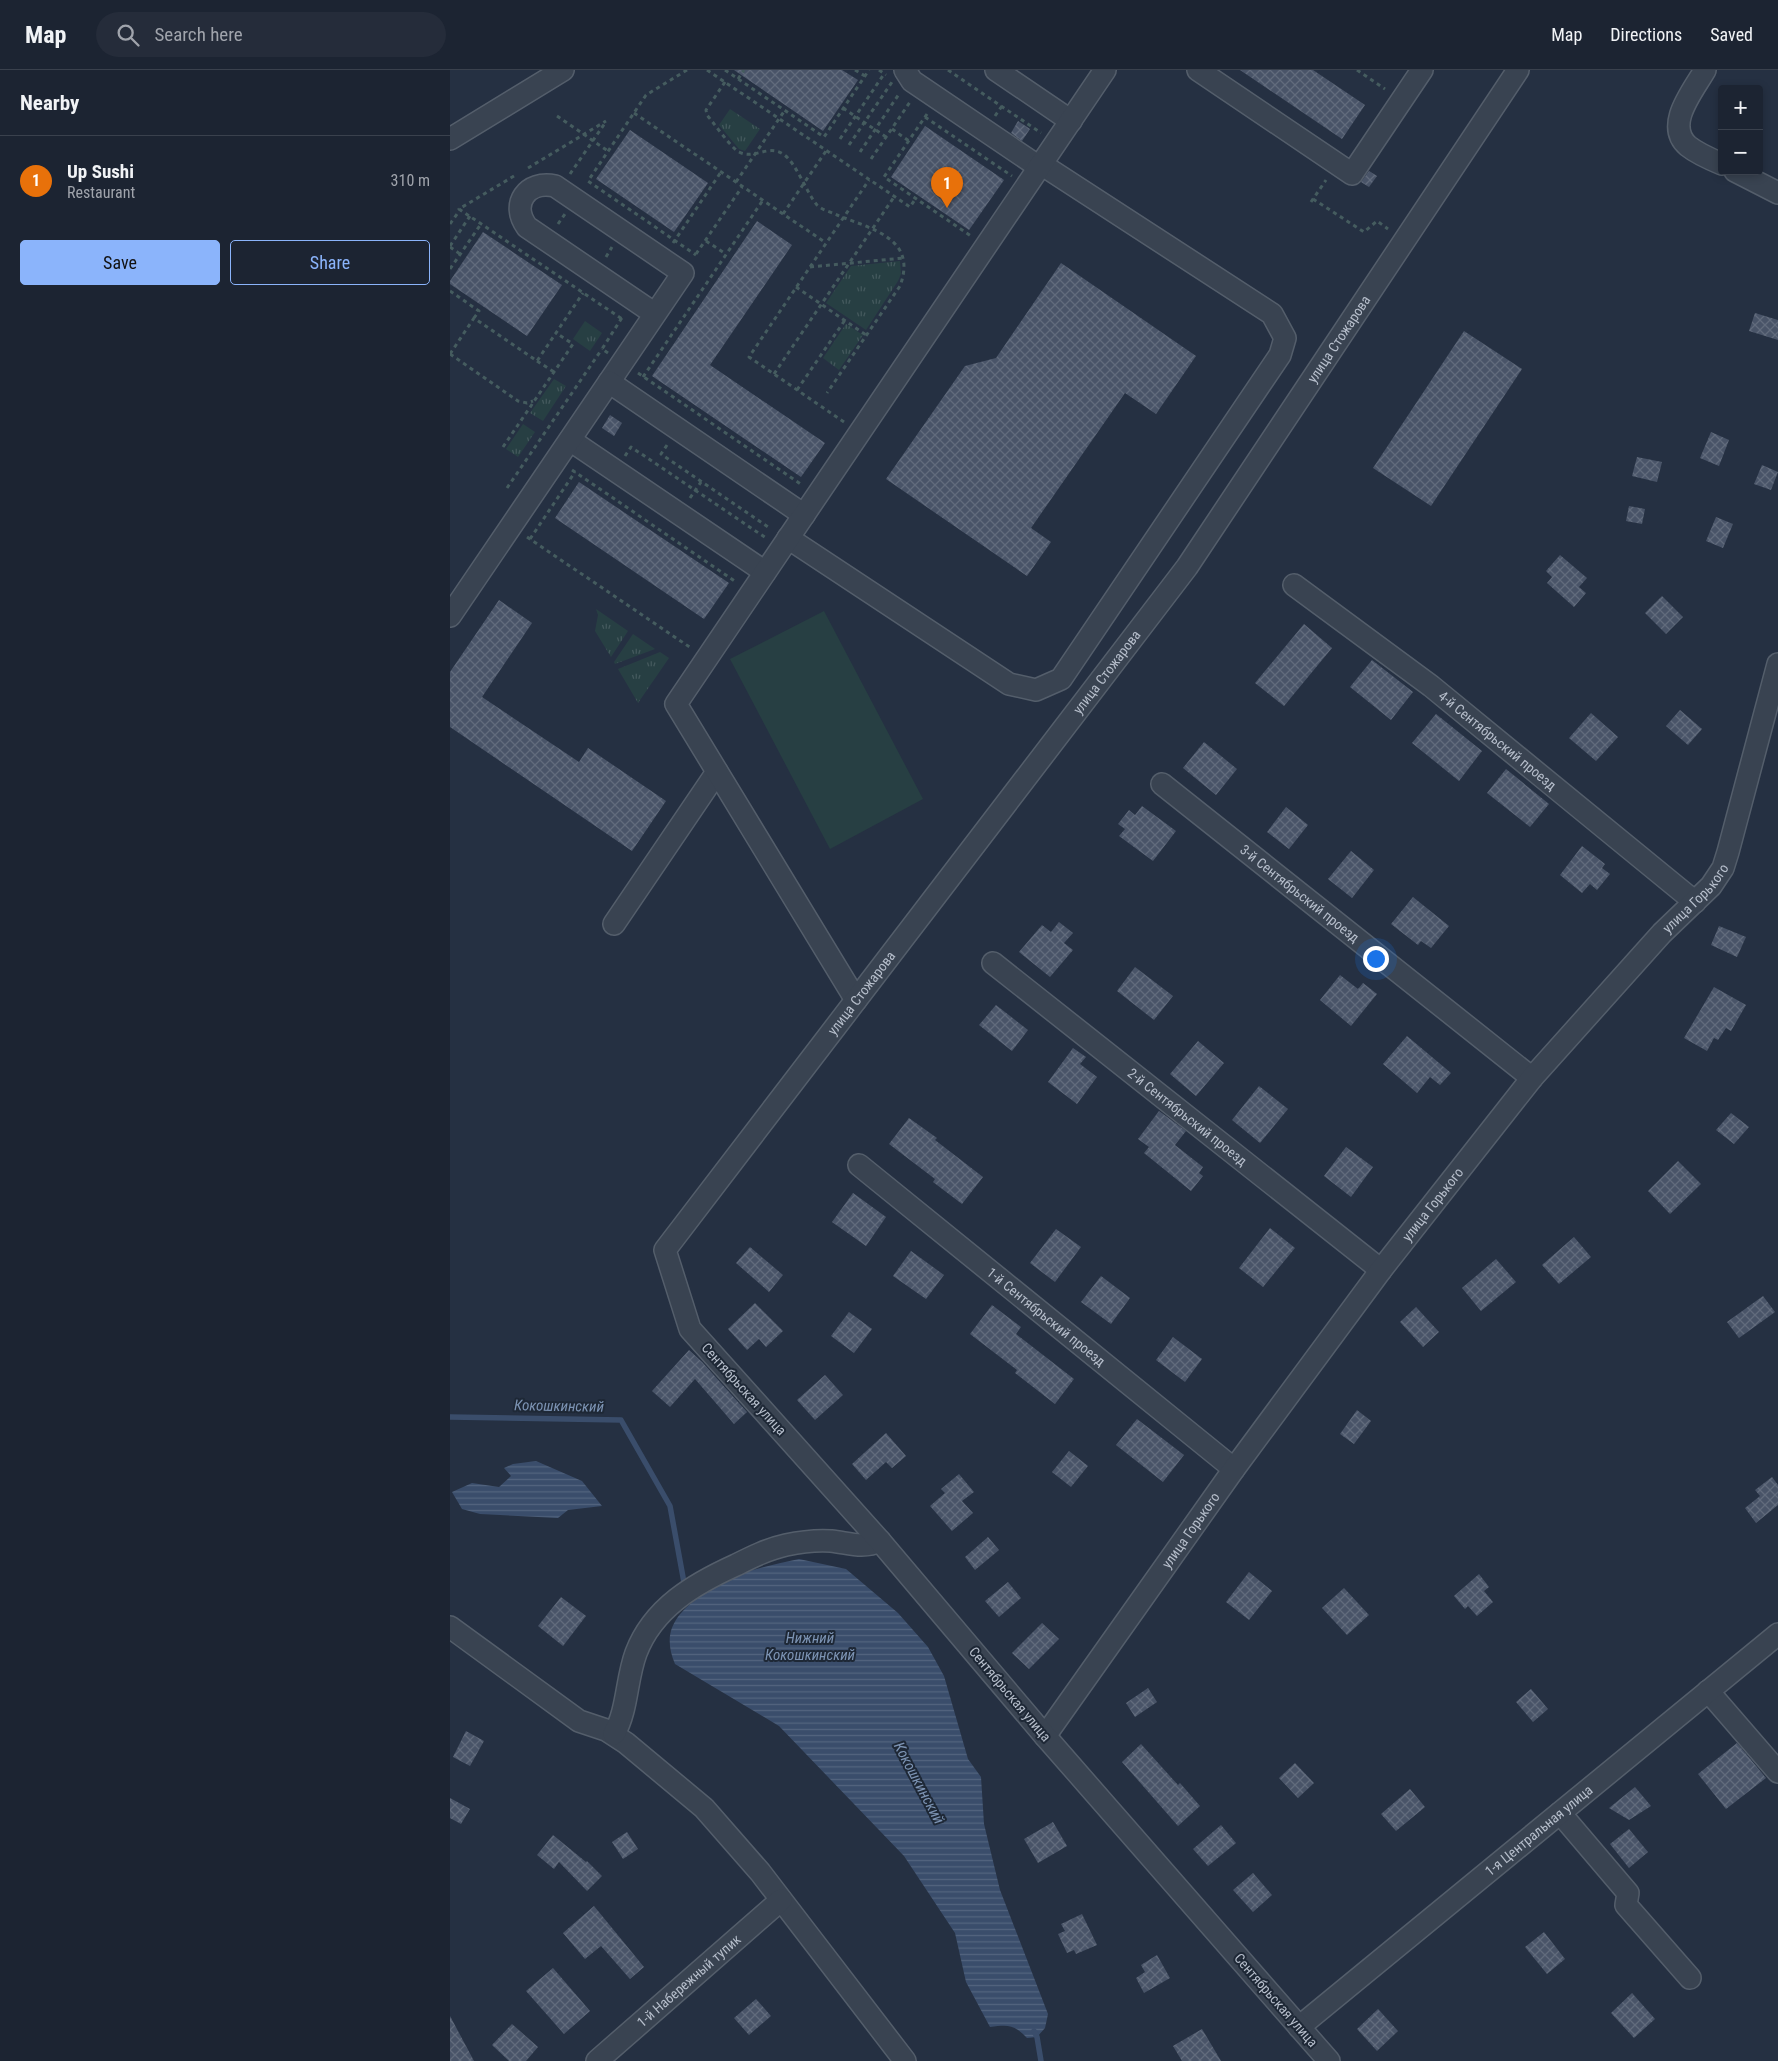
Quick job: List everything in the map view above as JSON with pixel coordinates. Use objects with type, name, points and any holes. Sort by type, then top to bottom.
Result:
[{"type":"street","points":[[450,140],[563,70]]},
{"type":"street","points":[[996,70],[1071,121]]},
{"type":"street","points":[[856,1000],[676,704],[765,572],[780,534],[804,515],[1105,70]]},
{"type":"street","points":[[1198,70],[1352,174],[1422,70]]},
{"type":"street","name":"улица Стожарова","points":[[690,1329],[665,1250],[1187,566],[1518,70]]},
{"type":"street","points":[[1705,70],[1682,108],[1678,122],[1679,134],[1687,145],[1699,154],[1718,162]]},
{"type":"street","points":[[780,534],[1009,684],[1036,690],[1061,679],[1280,355],[1285,338],[1272,314],[1040,166],[912,81],[897,79]]},
{"type":"street","points":[[1743,175],[1778,193]]},
{"type":"street","points":[[450,616],[683,274],[555,186],[541,185],[529,190],[521,202],[520,208],[523,222],[527,227],[655,314]]},
{"type":"street","points":[[609,382],[804,515]]},
{"type":"street","points":[[570,440],[765,572]]},
{"type":"street","name":"4-й Сентябрьский проезд","points":[[1294,585],[1431,686],[1696,902]]},
{"type":"street","name":"улица Горького","points":[[1045,1736],[1234,1468],[1381,1270],[1532,1078],[1662,933],[1711,886],[1723,868],[1778,664]]},
{"type":"street","points":[[614,924],[717,772]]},
{"type":"street","name":"3-й Сентябрьский проезд","points":[[1162,784],[1532,1078]]},
{"type":"street","name":"2-й Сентябрьский проезд","points":[[993,964],[1381,1270]]},
{"type":"street","name":"1-й Сентябрьский проезд","points":[[859,1164],[1234,1468]]},
{"type":"street","name":"Сентябрьская улица","points":[[690,1329],[880,1541],[1045,1736],[1329,2061]]},
{"type":"street","points":[[614,1734],[622,1714],[639,1646],[660,1613],[685,1592],[712,1576],[785,1545],[830,1541],[864,1546],[880,1541]]},
{"type":"street","points":[[450,1627],[579,1721],[614,1734],[704,1808],[760,1872],[905,2061]]},
{"type":"street","name":"1-я Центральная улица","points":[[1299,2027],[1778,1634]]},
{"type":"street","points":[[1708,1691],[1778,1772]]},
{"type":"street","points":[[1560,1813],[1628,1893],[1626,1905],[1690,1978]]},
{"type":"street","name":"1-й Набережный тупик","points":[[598,2061],[782,1900]]},
{"type":"path","points":[[687,70],[646,95],[588,181],[696,255]]},
{"type":"path","points":[[707,70],[910,208],[916,198]]},
{"type":"path","points":[[726,70],[824,137],[869,70]]},
{"type":"path","points":[[738,78],[744,70]]},
{"type":"path","points":[[856,70],[865,76]]},
{"type":"path","points":[[878,70],[897,79]]},
{"type":"path","points":[[948,70],[1042,134]]},
{"type":"path","points":[[1357,70],[1402,101]]},
{"type":"path","points":[[840,138],[856,116],[897,79]]},
{"type":"path","points":[[849,145],[897,79]]},
{"type":"path","points":[[860,152],[875,129],[897,79]]},
{"type":"path","points":[[725,82],[706,110],[707,115],[738,152],[749,154],[777,150],[786,156],[818,206],[886,235],[894,241],[903,258],[903,277],[900,286],[827,393]]},
{"type":"path","points":[[871,159],[915,95]]},
{"type":"path","points":[[938,98],[884,177],[972,236]]},
{"type":"path","points":[[844,108],[886,137]]},
{"type":"path","points":[[736,182],[785,110]]},
{"type":"path","points":[[634,113],[826,244]]},
{"type":"path","points":[[557,116],[608,151]]},
{"type":"path","points":[[925,117],[1027,186]]},
{"type":"path","points":[[525,169],[606,121],[559,190]]},
{"type":"path","points":[[892,129],[909,141]]},
{"type":"path","points":[[783,214],[826,151]]},
{"type":"path","points":[[662,260],[722,172]]},
{"type":"path","points":[[450,224],[460,210],[517,174]]},
{"type":"path","points":[[859,433],[748,358],[869,180]]},
{"type":"path","points":[[683,274],[742,186]]},
{"type":"path","points":[[774,374],[894,197]]},
{"type":"path","points":[[1313,198],[1364,232],[1377,221],[1404,240]]},
{"type":"path","points":[[643,376],[763,200]]},
{"type":"path","points":[[460,210],[622,319]]},
{"type":"path","points":[[460,254],[450,247],[470,216]]},
{"type":"path","points":[[450,270],[481,224]]},
{"type":"path","points":[[706,240],[726,254]]},
{"type":"path","points":[[810,267],[903,258]]},
{"type":"path","points":[[537,361],[596,274]]},
{"type":"path","points":[[796,287],[866,335]]},
{"type":"path","points":[[450,291],[479,311],[450,354],[518,400],[527,403],[536,400]]},
{"type":"path","points":[[506,488],[634,300]]},
{"type":"path","points":[[474,318],[554,372]]},
{"type":"path","points":[[797,390],[845,320]]},
{"type":"path","points":[[503,447],[573,344],[556,333]]},
{"type":"path","points":[[602,349],[817,495]]},
{"type":"path","points":[[692,410],[661,454],[780,534]]},
{"type":"path","points":[[536,446],[751,592]]},
{"type":"path","points":[[602,490],[631,447],[766,538]]},
{"type":"path","points":[[530,539],[575,472]]},
{"type":"path","points":[[511,526],[706,658]]},
{"type":"green space","points":[[730,109],[760,129],[745,151],[739,149],[719,125]]},
{"type":"green space","points":[[900,261],[901,274],[898,281],[866,330],[826,303],[851,266]]},
{"type":"green space","points":[[585,321],[602,333],[590,351],[573,339]]},
{"type":"green space","points":[[846,324],[863,335],[839,370],[823,358]]},
{"type":"green space","points":[[554,379],[566,386],[543,421],[530,413]]},
{"type":"green space","points":[[523,424],[535,432],[518,457],[506,449]]},
{"type":"green space","points":[[596,609],[628,631],[611,657],[595,631],[598,615]]},
{"type":"green space","points":[[824,611],[923,799],[830,849],[730,659]]},
{"type":"green space","points":[[633,634],[655,649],[615,664],[614,662]]},
{"type":"green space","points":[[660,652],[669,658],[638,703],[618,669]]},
{"type":"water","points":[[536,1461],[582,1481],[602,1506],[568,1510],[558,1518],[480,1514],[462,1509],[452,1492],[472,1483],[499,1487],[511,1476],[504,1468],[513,1464]]},
{"type":"water","name":"Нижний Кокошкинский","points":[[799,1559],[846,1569],[898,1613],[928,1647],[944,1676],[968,1759],[981,1777],[984,1824],[1000,1890],[1048,2014],[1045,2028],[1037,2037],[1027,2038],[1010,2026],[990,2027],[966,1982],[955,1933],[904,1856],[779,1726],[675,1664],[671,1652],[671,1631],[680,1614],[688,1606],[722,1582],[736,1576]]},
{"type":"building","points":[[734,70],[842,70],[858,80],[823,131]]},
{"type":"building","points":[[1240,70],[1313,70],[1365,105],[1342,139]]},
{"type":"building","points":[[1018,121],[1030,129],[1022,141],[1011,133]]},
{"type":"building","points":[[925,126],[1004,180],[969,230],[891,177]]},
{"type":"building","points":[[630,130],[708,183],[674,232],[596,179]]},
{"type":"building","points":[[1369,171],[1377,176],[1369,187],[1361,182]]},
{"type":"building","points":[[757,221],[792,245],[710,365],[825,443],[801,477],[652,376]]},
{"type":"building","points":[[483,232],[562,285],[527,336],[450,284],[450,281]]},
{"type":"building","points":[[1061,263],[1196,356],[1156,414],[1125,393],[1031,528],[1051,542],[1027,576],[886,479],[965,366],[996,358]]},
{"type":"building","points":[[1755,313],[1778,320],[1778,340],[1749,331]]},
{"type":"building","points":[[1464,331],[1522,369],[1431,506],[1373,468]]},
{"type":"building","points":[[610,415],[622,423],[614,436],[602,428]]},
{"type":"building","points":[[1711,432],[1729,440],[1719,466],[1700,458]]},
{"type":"building","points":[[1637,457],[1662,462],[1657,482],[1632,476]]},
{"type":"building","points":[[1762,465],[1778,472],[1771,490],[1754,484]]},
{"type":"building","points":[[579,482],[729,583],[704,619],[555,518]]},
{"type":"building","points":[[1629,506],[1645,509],[1642,524],[1626,521]]},
{"type":"building","points":[[1716,517],[1733,524],[1723,548],[1706,541]]},
{"type":"building","points":[[1560,555],[1587,578],[1579,587],[1586,593],[1574,607],[1547,583],[1552,577],[1546,571]]},
{"type":"building","points":[[1662,596],[1683,617],[1666,634],[1645,613]]},
{"type":"building","points":[[499,600],[532,623],[482,697],[579,762],[588,748],[666,801],[632,851],[450,727],[450,672]]},
{"type":"building","points":[[1304,624],[1332,648],[1284,706],[1255,683]]},
{"type":"building","points":[[1372,660],[1413,692],[1391,720],[1350,687]]},
{"type":"building","points":[[1680,710],[1702,729],[1688,745],[1666,726]]},
{"type":"building","points":[[1591,713],[1618,737],[1596,761],[1569,738]]},
{"type":"building","points":[[1436,714],[1482,751],[1459,781],[1412,743]]},
{"type":"building","points":[[1204,742],[1237,769],[1216,795],[1183,768]]},
{"type":"building","points":[[1506,769],[1549,804],[1530,827],[1487,793]]},
{"type":"building","points":[[1142,806],[1176,831],[1153,861],[1119,836],[1125,829],[1118,824],[1129,810],[1135,815]]},
{"type":"building","points":[[1286,807],[1308,825],[1289,849],[1267,832]]},
{"type":"building","points":[[1582,846],[1605,864],[1602,868],[1610,874],[1597,890],[1590,884],[1582,893],[1560,875]]},
{"type":"building","points":[[1351,851],[1374,870],[1352,898],[1328,879]]},
{"type":"building","points":[[1413,897],[1449,926],[1431,948],[1421,941],[1418,945],[1391,924]]},
{"type":"building","points":[[1059,922],[1073,933],[1064,943],[1073,950],[1050,977],[1019,952],[1042,925],[1051,932]]},
{"type":"building","points":[[1719,926],[1746,937],[1737,957],[1711,945]]},
{"type":"building","points":[[1135,967],[1173,996],[1154,1020],[1117,991]]},
{"type":"building","points":[[1340,975],[1358,989],[1363,983],[1377,994],[1351,1026],[1320,1000]]},
{"type":"building","points":[[1714,987],[1746,1005],[1731,1031],[1726,1028],[1718,1040],[1714,1038],[1707,1051],[1684,1038]]},
{"type":"building","points":[[996,1005],[1028,1030],[1012,1051],[979,1025]]},
{"type":"building","points":[[1407,1036],[1451,1073],[1440,1085],[1430,1077],[1417,1093],[1383,1064]]},
{"type":"building","points":[[1198,1041],[1224,1063],[1196,1096],[1170,1074]]},
{"type":"building","points":[[1073,1048],[1086,1057],[1080,1064],[1097,1077],[1077,1104],[1048,1082]]},
{"type":"building","points":[[1259,1086],[1288,1109],[1260,1143],[1232,1120]]},
{"type":"building","points":[[1159,1111],[1186,1131],[1175,1145],[1203,1167],[1199,1173],[1203,1176],[1191,1191],[1144,1153],[1149,1147],[1138,1139]]},
{"type":"building","points":[[1731,1113],[1749,1127],[1734,1144],[1716,1130]]},
{"type":"building","points":[[909,1118],[937,1138],[935,1140],[983,1177],[962,1204],[933,1182],[935,1179],[889,1144]]},
{"type":"building","points":[[1346,1147],[1373,1167],[1351,1197],[1324,1176]]},
{"type":"building","points":[[1678,1161],[1701,1184],[1670,1214],[1648,1191]]},
{"type":"building","points":[[853,1193],[886,1217],[866,1246],[832,1222]]},
{"type":"building","points":[[1270,1228],[1295,1248],[1263,1287],[1239,1268]]},
{"type":"building","points":[[1056,1229],[1081,1247],[1055,1282],[1030,1263]]},
{"type":"building","points":[[1574,1237],[1591,1257],[1559,1284],[1542,1265]]},
{"type":"building","points":[[750,1247],[783,1275],[769,1292],[736,1263]]},
{"type":"building","points":[[911,1251],[944,1275],[926,1299],[893,1276]]},
{"type":"building","points":[[1496,1259],[1516,1282],[1481,1311],[1462,1288]]},
{"type":"building","points":[[1101,1276],[1130,1298],[1111,1324],[1081,1302]]},
{"type":"building","points":[[1763,1296],[1775,1312],[1739,1338],[1727,1322]]},
{"type":"building","points":[[755,1303],[783,1331],[766,1347],[759,1339],[747,1350],[728,1329]]},
{"type":"building","points":[[992,1305],[1021,1327],[1016,1334],[1074,1379],[1055,1404],[1015,1373],[1017,1370],[970,1334]]},
{"type":"building","points":[[1416,1307],[1439,1332],[1423,1347],[1400,1322]]},
{"type":"building","points":[[849,1312],[872,1329],[854,1353],[831,1336]]},
{"type":"building","points":[[1173,1337],[1202,1359],[1185,1382],[1156,1360]]},
{"type":"building","points":[[689,1350],[747,1412],[734,1424],[695,1379],[670,1407],[652,1391]]},
{"type":"building","points":[[825,1375],[843,1395],[815,1420],[797,1400]]},
{"type":"building","points":[[1357,1410],[1371,1421],[1354,1444],[1340,1434]]},
{"type":"building","points":[[1137,1419],[1184,1455],[1163,1482],[1116,1445]]},
{"type":"building","points":[[886,1433],[906,1456],[892,1468],[886,1462],[866,1480],[852,1464]]},
{"type":"building","points":[[1069,1451],[1088,1466],[1071,1487],[1052,1472]]},
{"type":"building","points":[[959,1474],[974,1492],[962,1501],[973,1513],[952,1531],[930,1506],[945,1493],[941,1489]]},
{"type":"building","points":[[1772,1477],[1778,1485],[1778,1505],[1756,1523],[1745,1508],[1760,1496],[1755,1490]]},
{"type":"building","points":[[988,1537],[999,1550],[975,1570],[965,1557]]},
{"type":"building","points":[[1249,1572],[1272,1591],[1249,1620],[1226,1602]]},
{"type":"building","points":[[1479,1574],[1489,1587],[1484,1591],[1493,1602],[1477,1616],[1468,1606],[1465,1609],[1454,1596]]},
{"type":"building","points":[[1008,1582],[1021,1598],[999,1617],[985,1601]]},
{"type":"building","points":[[1344,1588],[1369,1615],[1347,1635],[1322,1608]]},
{"type":"building","points":[[561,1597],[586,1616],[563,1646],[538,1626]]},
{"type":"building","points":[[1042,1623],[1059,1639],[1029,1669],[1012,1653]]},
{"type":"building","points":[[1148,1688],[1157,1702],[1135,1717],[1126,1703]]},
{"type":"building","points":[[1531,1689],[1548,1709],[1533,1722],[1516,1702]]},
{"type":"building","points":[[466,1731],[484,1741],[470,1766],[453,1757]]},
{"type":"building","points":[[1737,1743],[1766,1778],[1726,1809],[1698,1774]]},
{"type":"building","points":[[1141,1744],[1200,1806],[1178,1826],[1122,1762]]},
{"type":"building","points":[[1295,1763],[1314,1783],[1298,1798],[1279,1778]]},
{"type":"building","points":[[1635,1787],[1651,1806],[1629,1820],[1609,1808]]},
{"type":"building","points":[[1410,1789],[1425,1807],[1396,1831],[1381,1814]]},
{"type":"building","points":[[450,1798],[470,1809],[461,1824],[450,1818]]},
{"type":"building","points":[[1053,1822],[1067,1846],[1038,1863],[1024,1839]]},
{"type":"building","points":[[1221,1825],[1236,1843],[1208,1866],[1193,1849]]},
{"type":"building","points":[[1629,1829],[1648,1852],[1629,1868],[1610,1844]]},
{"type":"building","points":[[627,1832],[638,1849],[623,1859],[612,1842]]},
{"type":"building","points":[[553,1835],[587,1861],[602,1876],[587,1891],[559,1862],[554,1869],[537,1855]]},
{"type":"building","points":[[1253,1873],[1272,1895],[1253,1912],[1233,1890]]},
{"type":"building","points":[[594,1906],[644,1967],[630,1979],[601,1946],[585,1959],[563,1933]]},
{"type":"building","points":[[1082,1914],[1097,1945],[1076,1954],[1074,1950],[1067,1953],[1058,1934],[1065,1931],[1061,1924]]},
{"type":"building","points":[[1544,1932],[1565,1959],[1547,1974],[1525,1947]]},
{"type":"building","points":[[1157,1955],[1170,1978],[1144,1993],[1136,1978],[1145,1972],[1141,1965]]},
{"type":"building","points":[[553,1968],[590,2011],[564,2034],[526,1991]]},
{"type":"building","points":[[1632,1993],[1655,2019],[1634,2038],[1611,2013]]},
{"type":"building","points":[[756,1999],[771,2016],[749,2035],[734,2018]]},
{"type":"building","points":[[1378,2009],[1398,2031],[1377,2051],[1357,2029]]},
{"type":"building","points":[[450,2016],[474,2061],[450,2061]]},
{"type":"building","points":[[512,2024],[538,2047],[526,2061],[509,2061],[492,2045]]},
{"type":"building","points":[[1202,2029],[1221,2061],[1182,2061],[1173,2046]]},
{"type":"waterway","name":"Кокошкинский","points":[[450,1417],[621,1420],[670,1506],[685,1588]]},
{"type":"waterway","name":"Кокошкинский","points":[[1034,2031],[1037,2037],[1041,2061]]},
{"type":"place","name":"Up Sushi","points":[[947,208]]}]
